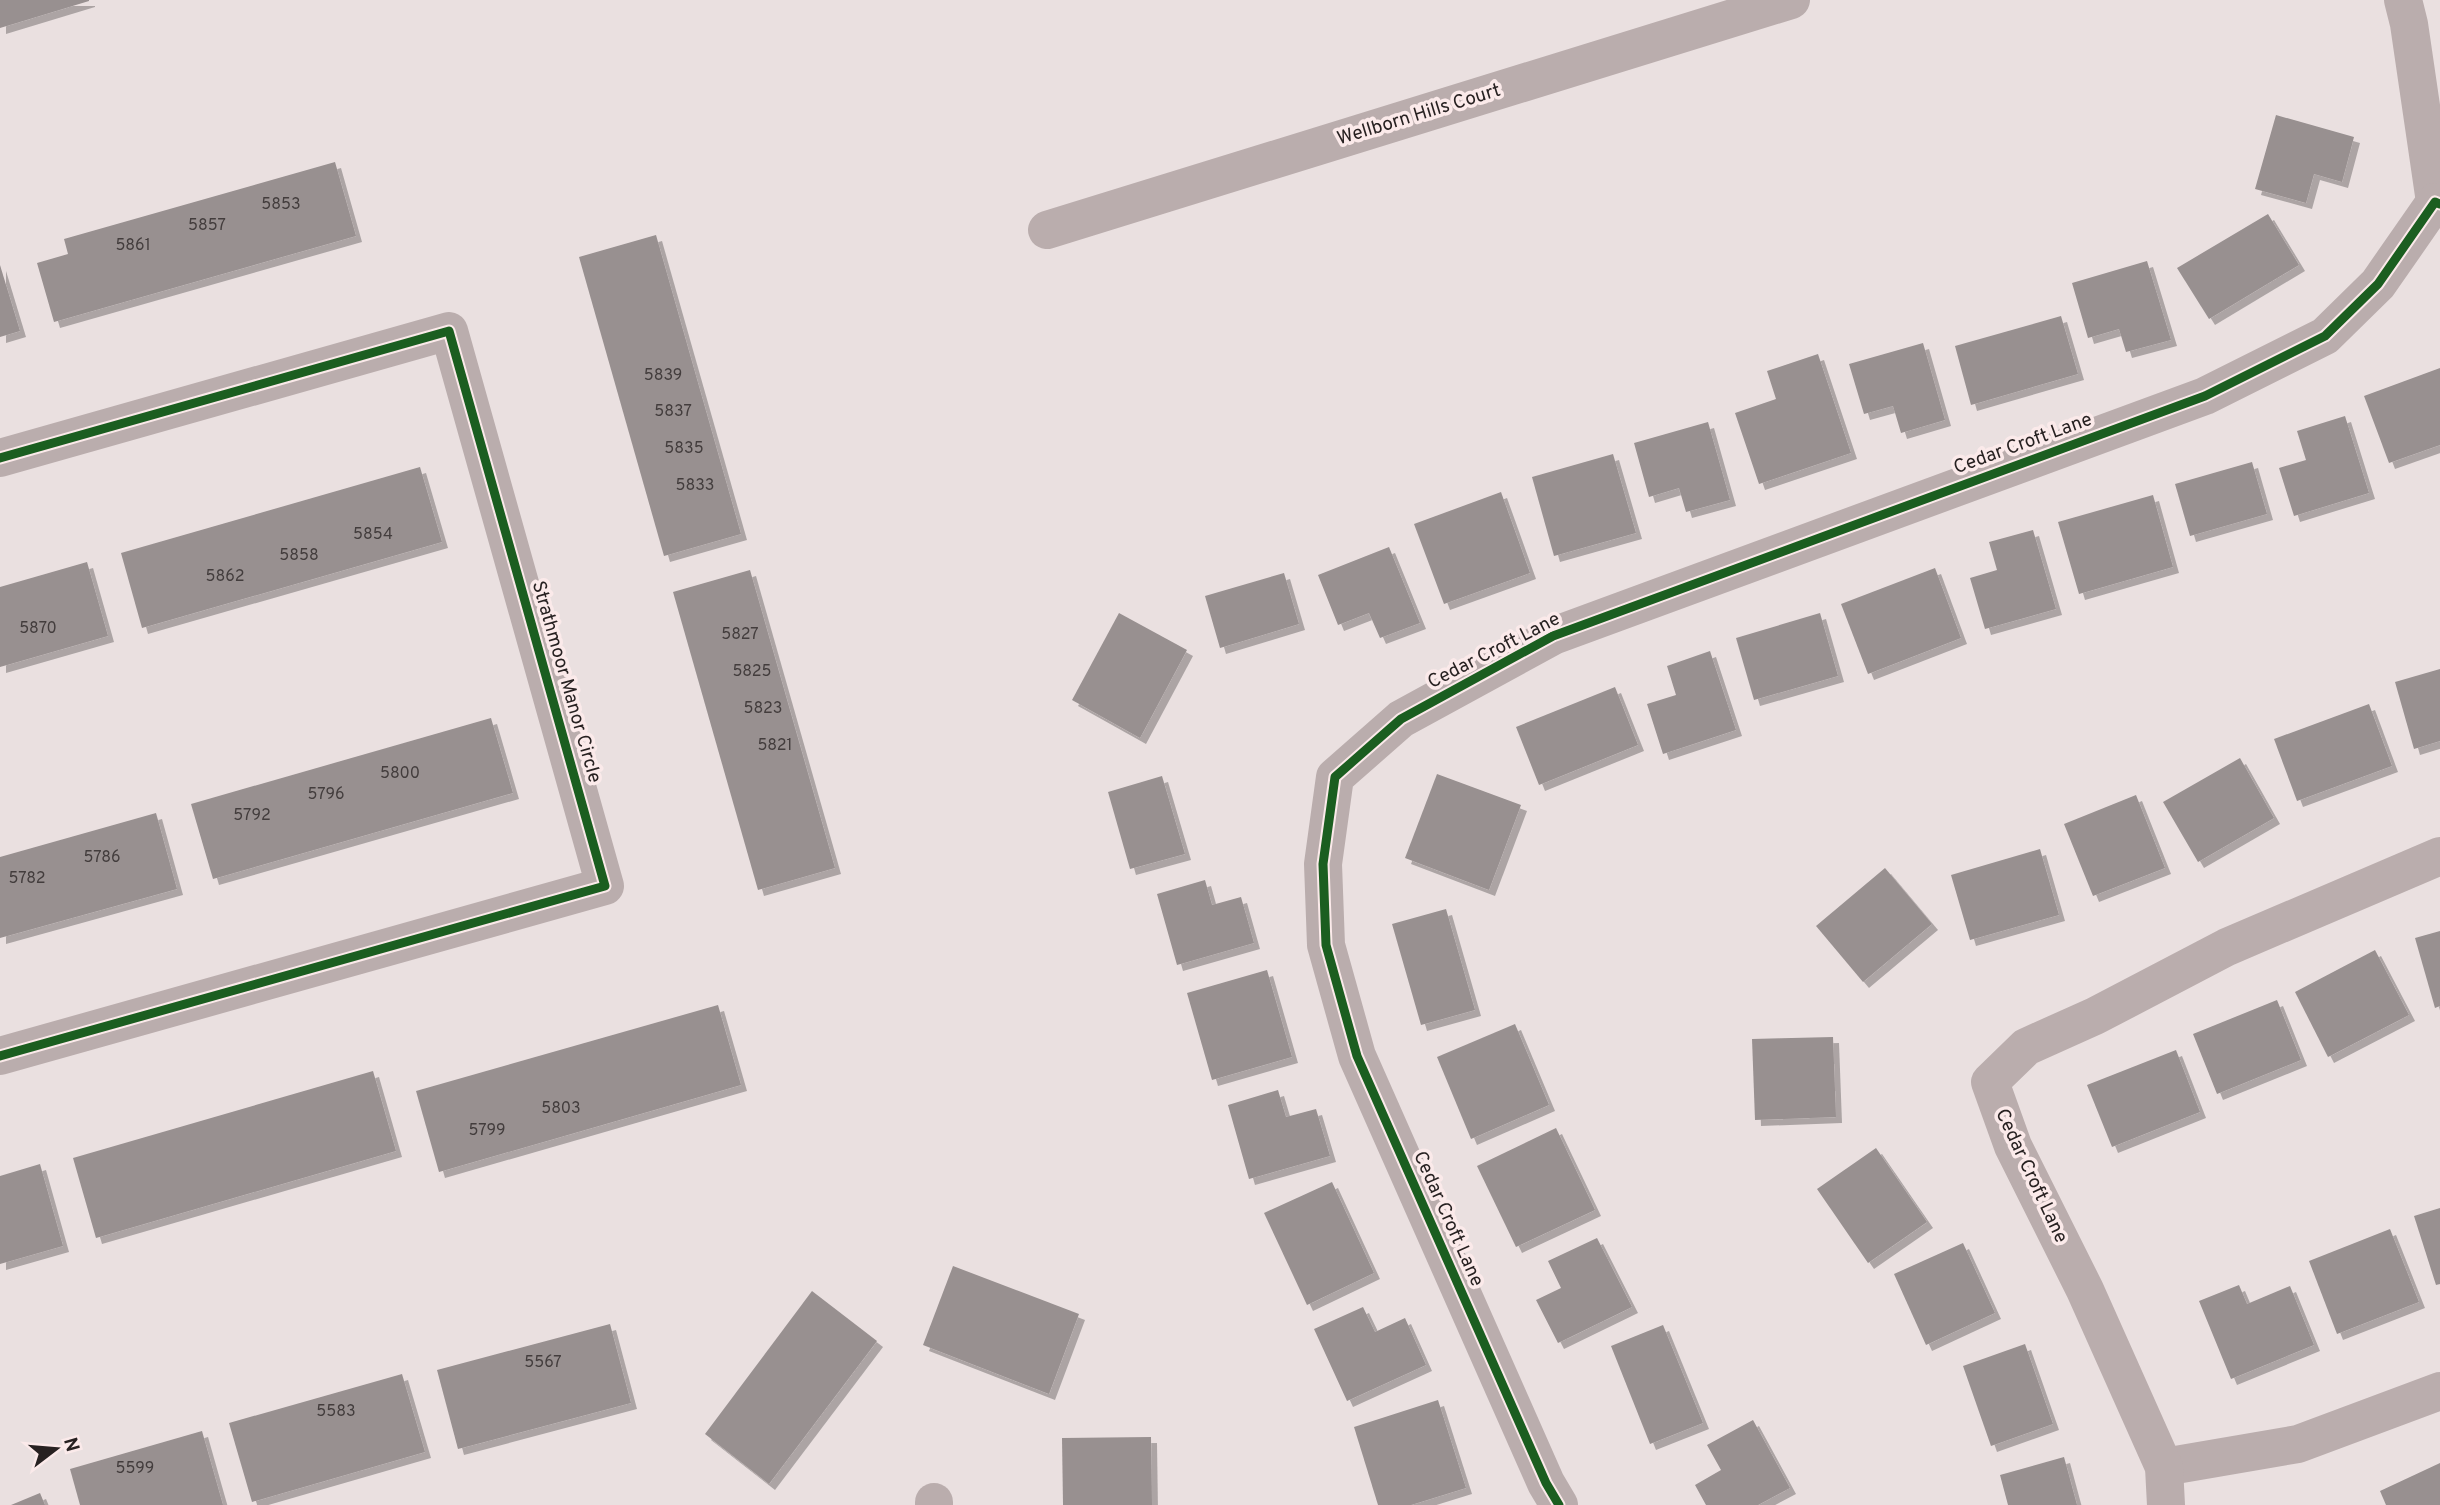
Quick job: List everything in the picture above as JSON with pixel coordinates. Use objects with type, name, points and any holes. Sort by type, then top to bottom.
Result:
[{"type":"street","name":"Wellborn Hills Court","points":[[1047,230],[1791,0]]},
{"type":"street","points":[[2404,3],[2438,203]]},
{"type":"street","name":"Cedar Croft Lane","points":[[1559,1505],[1546,1483],[1357,1056],[1326,945],[1323,864],[1335,777],[1401,719],[1553,636],[2205,396],[2325,336],[2378,284],[2438,203]]},
{"type":"street","name":"Strathmoor Manor Circle","points":[[0,458],[449,331],[605,886],[0,1056]]},
{"type":"street","name":"Cedar Croft Lane","points":[[2166,1505],[2164,1467],[2085,1290],[2013,1146],[1990,1082],[2025,1047],[2095,1016],[2227,947],[2440,856]]},
{"type":"street","points":[[2164,1467],[2298,1444],[2440,1391]]},
{"type":"building","points":[[0,0],[89,0],[89,1],[0,28]]},
{"type":"building","points":[[2276,115],[2354,137],[2342,182],[2314,174],[2306,203],[2255,189]]},
{"type":"building","points":[[335,162],[356,236],[54,322],[37,263],[68,254],[64,239]]},
{"type":"building","points":[[2268,214],[2299,265],[2209,319],[2177,268]]},
{"type":"building","points":[[656,235],[741,534],[664,556],[579,257]]},
{"type":"building","points":[[2147,261],[2171,340],[2126,352],[2119,329],[2088,338],[2072,283]]},
{"type":"building","points":[[0,265],[20,331],[0,337]]},
{"type":"building","points":[[2061,316],[2078,374],[1971,405],[1955,346]]},
{"type":"building","points":[[1923,343],[1945,420],[1901,433],[1893,406],[1864,414],[1849,364]]},
{"type":"building","points":[[1818,354],[1851,453],[1759,484],[1735,413],[1776,399],[1767,371]]},
{"type":"building","points":[[2440,368],[2440,445],[2389,463],[2364,396]]},
{"type":"building","points":[[2345,416],[2369,493],[2294,516],[2279,468],[2306,460],[2297,431]]},
{"type":"building","points":[[1708,422],[1730,500],[1686,512],[1679,488],[1649,497],[1634,443]]},
{"type":"building","points":[[1613,454],[1636,533],[1554,556],[1532,477]]},
{"type":"building","points":[[2252,462],[2267,514],[2190,536],[2175,484]]},
{"type":"building","points":[[420,467],[442,542],[142,628],[121,553]]},
{"type":"building","points":[[1501,492],[1530,573],[1444,604],[1414,524]]},
{"type":"building","points":[[2153,495],[2173,567],[2079,594],[2058,522]]},
{"type":"building","points":[[2033,530],[2056,609],[1985,629],[1970,578],[1997,570],[1989,542]]},
{"type":"building","points":[[1389,547],[1420,623],[1380,638],[1369,613],[1338,625],[1318,575]]},
{"type":"building","points":[[87,562],[108,636],[0,667],[0,587]]},
{"type":"building","points":[[1935,568],[1961,638],[1868,674],[1841,604]]},
{"type":"building","points":[[750,570],[835,868],[758,890],[673,592]]},
{"type":"building","points":[[1284,573],[1299,624],[1220,648],[1205,596]]},
{"type":"building","points":[[1119,613],[1187,650],[1140,738],[1072,700]]},
{"type":"building","points":[[1820,613],[1838,676],[1754,700],[1736,638]]},
{"type":"building","points":[[1710,651],[1736,730],[1663,754],[1647,704],[1676,695],[1667,666]]},
{"type":"building","points":[[2440,669],[2440,741],[2414,749],[2395,682]]},
{"type":"building","points":[[1615,687],[1638,745],[1539,785],[1516,727]]},
{"type":"building","points":[[2369,704],[2392,766],[2297,801],[2274,739]]},
{"type":"building","points":[[491,718],[513,793],[213,879],[191,804]]},
{"type":"building","points":[[2240,758],[2274,818],[2198,862],[2163,802]]},
{"type":"building","points":[[1437,774],[1521,805],[1489,890],[1405,858]]},
{"type":"building","points":[[1162,776],[1185,854],[1130,869],[1108,792]]},
{"type":"building","points":[[2136,795],[2165,868],[2093,896],[2064,824]]},
{"type":"building","points":[[156,813],[177,889],[0,938],[0,857]]},
{"type":"building","points":[[2040,849],[2059,915],[1970,940],[1951,875]]},
{"type":"building","points":[[1885,868],[1932,924],[1863,982],[1816,926]]},
{"type":"building","points":[[1205,880],[1212,905],[1241,897],[1254,943],[1177,965],[1157,894]]},
{"type":"building","points":[[1446,909],[1475,1010],[1421,1025],[1392,924]]},
{"type":"building","points":[[2440,931],[2440,1006],[2435,1008],[2415,938]]},
{"type":"building","points":[[2375,950],[2409,1015],[2328,1057],[2295,992]]},
{"type":"building","points":[[1267,970],[1292,1057],[1212,1080],[1187,993]]},
{"type":"building","points":[[2277,1000],[2301,1060],[2217,1094],[2193,1034]]},
{"type":"building","points":[[718,1005],[741,1085],[439,1172],[416,1091]]},
{"type":"building","points":[[1515,1024],[1549,1105],[1471,1139],[1437,1057]]},
{"type":"building","points":[[1833,1037],[1836,1117],[1755,1120],[1752,1039]]},
{"type":"building","points":[[2176,1050],[2200,1112],[2112,1147],[2087,1085]]},
{"type":"building","points":[[373,1071],[396,1151],[96,1238],[73,1158]]},
{"type":"building","points":[[1278,1090],[1286,1117],[1316,1109],[1330,1156],[1249,1179],[1228,1105]]},
{"type":"building","points":[[1556,1128],[1595,1210],[1516,1247],[1477,1166]]},
{"type":"building","points":[[1876,1148],[1927,1222],[1868,1263],[1817,1189]]},
{"type":"building","points":[[40,1164],[63,1246],[0,1264],[0,1176]]},
{"type":"building","points":[[1332,1182],[1374,1273],[1307,1305],[1264,1213]]},
{"type":"building","points":[[2440,1208],[2440,1284],[2436,1285],[2414,1216]]},
{"type":"building","points":[[2390,1229],[2419,1302],[2337,1334],[2309,1261]]},
{"type":"building","points":[[1597,1238],[1632,1307],[1558,1343],[1536,1300],[1561,1288],[1548,1261]]},
{"type":"building","points":[[1963,1243],[1995,1313],[1926,1345],[1894,1274]]},
{"type":"building","points":[[953,1266],[1079,1314],[1049,1394],[923,1345]]},
{"type":"building","points":[[2239,1285],[2247,1304],[2290,1286],[2314,1345],[2231,1379],[2199,1301]]},
{"type":"building","points":[[812,1291],[877,1341],[769,1484],[705,1434]]},
{"type":"building","points":[[1363,1307],[1375,1332],[1405,1318],[1426,1365],[1347,1401],[1314,1329]]},
{"type":"building","points":[[610,1324],[631,1403],[458,1449],[437,1370]]},
{"type":"building","points":[[1663,1325],[1703,1423],[1650,1444],[1611,1346]]},
{"type":"building","points":[[2025,1344],[2053,1424],[1991,1446],[1963,1366]]},
{"type":"building","points":[[402,1374],[425,1452],[252,1502],[229,1423]]},
{"type":"building","points":[[1438,1400],[1466,1488],[1411,1505],[1378,1505],[1354,1427]]},
{"type":"building","points":[[1753,1420],[1790,1488],[1758,1505],[1706,1505],[1695,1485],[1721,1470],[1707,1445]]},
{"type":"building","points":[[202,1431],[223,1505],[80,1505],[70,1469]]},
{"type":"building","points":[[1151,1437],[1152,1505],[1063,1505],[1062,1438]]},
{"type":"building","points":[[2064,1457],[2077,1505],[2008,1505],[2000,1475]]},
{"type":"building","points":[[2440,1463],[2440,1505],[2386,1505],[2380,1491]]},
{"type":"building","points":[[40,1493],[45,1505],[11,1505]]},
{"type":"cycle path","points":[[1559,1505],[1546,1483],[1357,1056],[1326,945],[1323,864],[1335,777],[1401,719],[1553,636],[2205,396],[2325,336],[2378,284],[2435,202],[2440,204]]},
{"type":"cycle path","points":[[0,458],[449,331],[605,886],[0,1056]]}]
